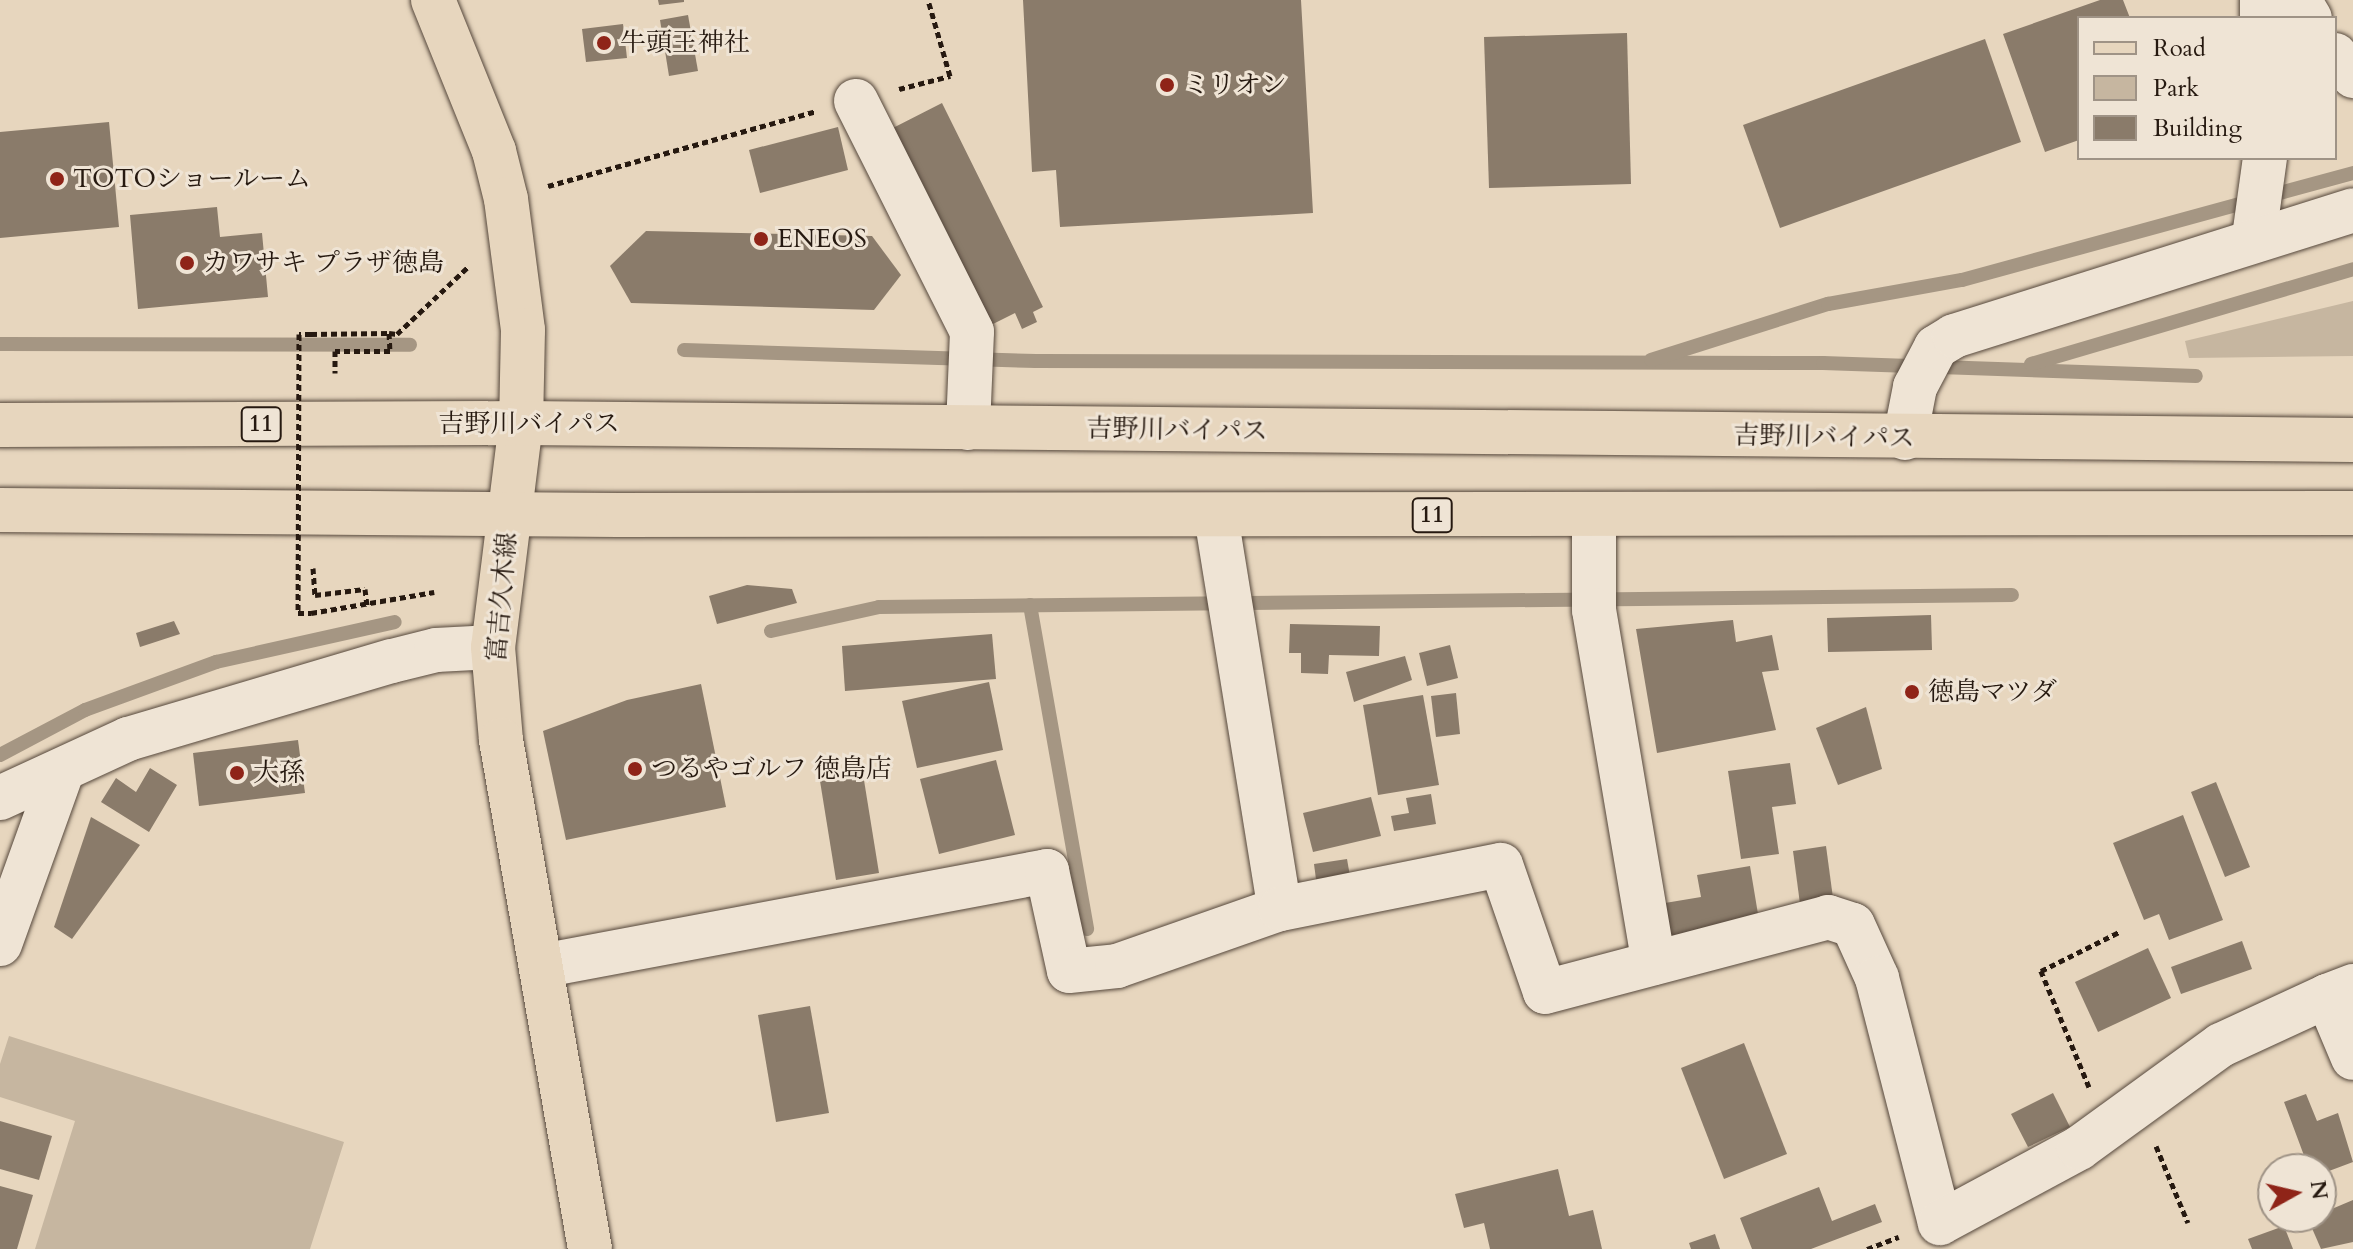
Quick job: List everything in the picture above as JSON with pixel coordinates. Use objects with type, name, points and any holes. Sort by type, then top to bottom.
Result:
[{"type":"main road","name":"富吉久木線","points":[[433,0],[494,151],[506,199],[523,330],[521,423],[493,647],[501,740],[590,1249]]},
{"type":"main road","name":"吉野川バイパス","points":[[0,425],[521,423],[2353,440]]},
{"type":"main road","name":"11","points":[[0,510],[510,515],[1216,516],[2353,513]]},
{"type":"street","points":[[2337,57],[2353,76]]},
{"type":"street","points":[[856,101],[972,332],[968,428]]},
{"type":"street","points":[[1905,438],[1929,361],[1954,336],[2072,303],[2260,197],[2353,210]]},
{"type":"street","points":[[1594,515],[1594,598],[1654,963]]},
{"type":"street","points":[[1216,516],[1280,909]]},
{"type":"street","points":[[0,798],[128,739],[392,661],[436,650],[493,647]]},
{"type":"street","points":[[0,944],[62,772]]},
{"type":"street","points":[[541,966],[1047,871],[1069,971],[1117,966],[1280,909],[1501,865],[1545,992],[1828,917],[1853,925],[1877,978],[1940,1223],[2079,1148],[2221,1045],[2340,991],[2353,1058]]},
{"type":"path","points":[[506,199],[950,76],[928,0]]},
{"type":"path","points":[[434,592],[367,605],[298,613],[299,334],[397,334],[469,266]]},
{"type":"path","points":[[335,373],[335,351],[390,351],[389,333]]},
{"type":"path","points":[[313,568],[315,595],[365,589],[367,605]]},
{"type":"path","points":[[2121,931],[2041,971],[2122,1115],[2188,1223]]},
{"type":"green space","points":[[2353,301],[2353,356],[2189,358],[2185,341]]},
{"type":"green space","points":[[9,1036],[344,1142],[310,1249],[35,1249],[75,1121],[0,1097],[0,1064]]},
{"type":"building","points":[[658,0],[684,0],[684,2],[659,5]]},
{"type":"building","name":"ミリオン","points":[[1023,0],[1301,0],[1313,213],[1060,227],[1056,170],[1032,172]]},
{"type":"building","points":[[2100,0],[2123,0],[2129,16],[2077,16],[2077,141],[2045,152],[2003,34]]},
{"type":"building","points":[[688,15],[698,71],[669,76],[660,20]]},
{"type":"building","name":"牛頭王神社","points":[[623,24],[627,58],[586,62],[582,29]]},
{"type":"building","points":[[1627,33],[1631,184],[1489,188],[1484,37]]},
{"type":"building","points":[[1985,39],[2021,142],[1780,228],[1743,125]]},
{"type":"building","points":[[942,103],[1043,307],[1033,312],[1037,322],[1022,329],[1015,313],[987,327],[889,130]]},
{"type":"building","name":"TOTOショールーム","points":[[109,122],[119,227],[0,238],[0,132]]},
{"type":"building","points":[[838,127],[848,170],[760,193],[749,150]]},
{"type":"building","points":[[217,207],[220,237],[262,233],[268,297],[138,309],[130,215]]},
{"type":"building","points":[[646,231],[872,236],[901,275],[874,310],[631,303],[610,266]]},
{"type":"building","points":[[747,585],[792,589],[797,603],[717,624],[709,596]]},
{"type":"building","points":[[1931,615],[1932,650],[1828,652],[1827,618]]},
{"type":"building","points":[[1733,620],[1736,642],[1772,635],[1779,670],[1762,672],[1776,730],[1657,753],[1636,629]]},
{"type":"building","points":[[174,621],[180,634],[140,647],[136,633]]},
{"type":"building","points":[[1290,624],[1380,626],[1379,656],[1329,655],[1328,674],[1301,673],[1301,653],[1289,653]]},
{"type":"building","points":[[992,634],[996,679],[845,691],[842,646]]},
{"type":"building","points":[[1450,645],[1458,678],[1427,686],[1419,653]]},
{"type":"building","points":[[1405,656],[1412,680],[1354,702],[1346,672]]},
{"type":"building","points":[[989,682],[1003,750],[917,768],[902,701]]},
{"type":"building","name":"つるやゴルフ 徳島店","points":[[701,684],[726,807],[566,840],[543,731],[627,700]]},
{"type":"building","points":[[1456,693],[1460,734],[1436,737],[1431,696]]},
{"type":"building","points":[[1423,695],[1439,785],[1378,795],[1363,705]]},
{"type":"building","points":[[1866,707],[1882,769],[1838,785],[1816,728]]},
{"type":"building","points":[[298,740],[305,793],[199,806],[193,753]]},
{"type":"building","points":[[996,760],[1015,835],[939,854],[920,779]]},
{"type":"building","points":[[1790,763],[1796,804],[1772,807],[1779,854],[1741,859],[1728,771]]},
{"type":"building","points":[[150,768],[177,785],[149,832],[101,802],[116,778],[136,792]]},
{"type":"building","points":[[863,774],[879,873],[836,880],[820,781]]},
{"type":"building","points":[[2216,782],[2250,867],[2225,877],[2191,792]]},
{"type":"building","points":[[1431,794],[1436,824],[1394,831],[1391,816],[1409,813],[1406,798]]},
{"type":"building","points":[[1371,797],[1381,836],[1313,852],[1303,813]]},
{"type":"building","points":[[2183,815],[2223,920],[2169,940],[2159,914],[2144,920],[2113,843]]},
{"type":"building","points":[[91,817],[140,845],[72,939],[54,927]]},
{"type":"building","points":[[1826,846],[1833,898],[1800,904],[1793,851]]},
{"type":"building","points":[[1347,859],[1351,882],[1317,887],[1314,864]]},
{"type":"building","points":[[1750,866],[1760,926],[1672,941],[1665,903],[1701,897],[1697,875]]},
{"type":"building","points":[[2242,941],[2252,969],[2181,994],[2171,967]]},
{"type":"building","points":[[2148,948],[2171,998],[2098,1032],[2075,982]]},
{"type":"building","points":[[810,1006],[829,1113],[776,1122],[758,1015]]},
{"type":"building","points":[[1744,1043],[1787,1154],[1724,1179],[1681,1068]]},
{"type":"building","points":[[2053,1093],[2070,1127],[2028,1147],[2011,1114]]},
{"type":"building","points":[[2306,1094],[2317,1121],[2338,1113],[2353,1162],[2337,1168],[2337,1153],[2303,1153],[2284,1102]]},
{"type":"building","points":[[0,1121],[52,1136],[39,1180],[0,1169]]},
{"type":"building","points":[[1558,1169],[1569,1216],[1593,1210],[1602,1249],[1490,1249],[1484,1223],[1464,1228],[1455,1194]]},
{"type":"building","points":[[0,1186],[33,1195],[17,1249],[0,1249]]},
{"type":"building","points":[[1819,1187],[1832,1221],[1875,1204],[1882,1222],[1811,1249],[1752,1249],[1740,1218]]},
{"type":"building","points":[[2353,1200],[2353,1242],[2321,1249],[2314,1233],[2337,1233],[2337,1207]]},
{"type":"building","points":[[2265,1233],[2287,1233],[2293,1249],[2252,1249],[2248,1239]]},
{"type":"building","points":[[1715,1234],[1720,1249],[1691,1249],[1689,1243]]},
{"type":"waterway","points":[[1651,360],[1828,304],[1962,280],[2353,173]]},
{"type":"waterway","points":[[2031,364],[2353,269]]},
{"type":"waterway","points":[[0,344],[410,345]]},
{"type":"waterway","points":[[684,350],[1036,361],[1823,363],[2196,376]]},
{"type":"waterway","points":[[771,631],[879,607],[2012,595]]},
{"type":"waterway","points":[[1030,605],[1087,929]]},
{"type":"waterway","points":[[0,755],[85,710],[216,662],[395,622]]},
{"type":"place","name":"牛頭王神社","points":[[604,43]]},
{"type":"place","name":"ミリオン","points":[[1167,85]]},
{"type":"place","name":"TOTOショールーム","points":[[57,179]]},
{"type":"place","name":"ENEOS","points":[[761,239]]},
{"type":"place","name":"カワサキ プラザ徳島","points":[[187,263]]},
{"type":"place","name":"徳島マツダ","points":[[1912,692]]},
{"type":"place","name":"つるやゴルフ 徳島店","points":[[635,769]]},
{"type":"place","name":"大孫","points":[[237,773]]}]
